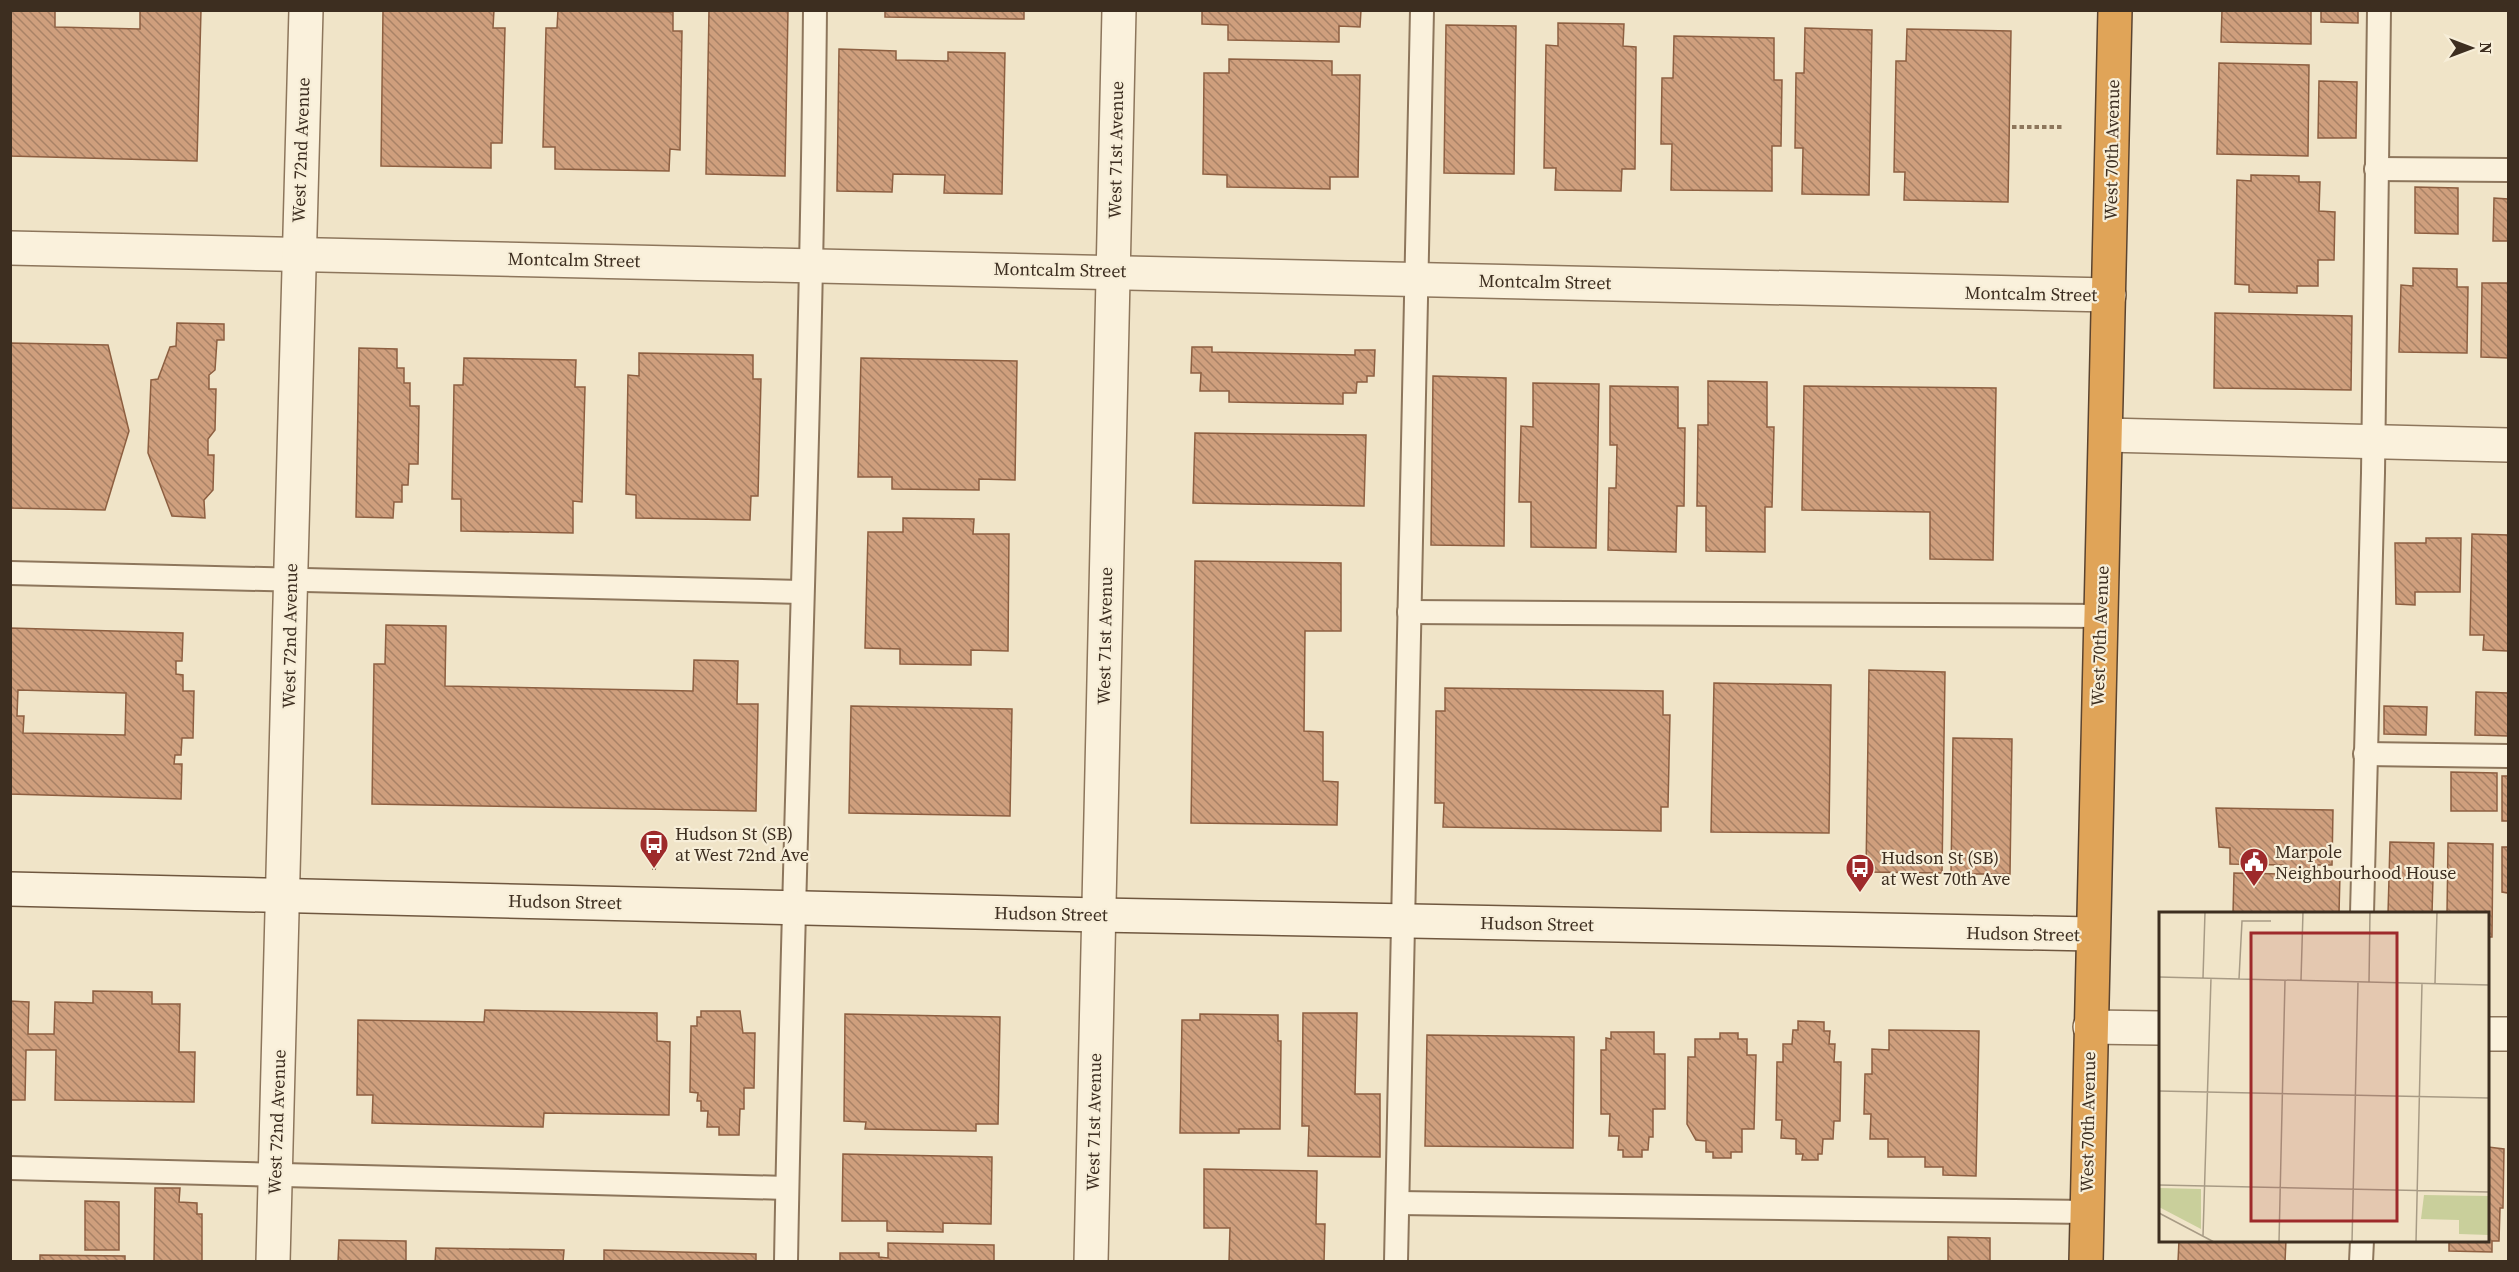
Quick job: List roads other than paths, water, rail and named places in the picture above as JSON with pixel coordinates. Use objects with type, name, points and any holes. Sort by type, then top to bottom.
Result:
[{"type":"highway","name":"West 70th Avenue","points":[[2086,1262],[2115,10]]},
{"type":"street","name":"West 72nd Avenue","points":[[273,1262],[306,10]]},
{"type":"street","name":"West 71st Avenue","points":[[1091,1262],[1119,10]]},
{"type":"street","name":"Montcalm Street","points":[[10,248],[2109,295]]},
{"type":"street","points":[[2106,435],[2508,445]]},
{"type":"street","name":"Hudson Street","points":[[10,889],[1099,915],[2092,934]]},
{"type":"street","points":[[2090,1027],[2159,1028]]},
{"type":"street","points":[[2489,1034],[2508,1034]]},
{"type":"lane","points":[[786,1262],[801,592],[812,265],[815,10]]},
{"type":"lane","points":[[1396,1262],[1422,10]]},
{"type":"lane","points":[[2362,912],[2373,443],[2379,10]]},
{"type":"lane","points":[[2376,169],[2508,170]]},
{"type":"lane","points":[[10,573],[801,592]]},
{"type":"lane","points":[[1409,612],[2101,616]]},
{"type":"lane","points":[[2365,754],[2508,756]]},
{"type":"lane","points":[[10,1168],[787,1188]]},
{"type":"lane","points":[[1398,1203],[2087,1212]]},
{"type":"lane","points":[[2361,1262],[2362,1242]]},
{"type":"place","name":"Hudson St (SB) at West 72nd Ave","points":[[654,870]]},
{"type":"place","name":"Marpole Neighbourhood House","points":[[2254,888]]},
{"type":"place","name":"Hudson St (SB) at West 70th Ave","points":[[1860,894]]}]
